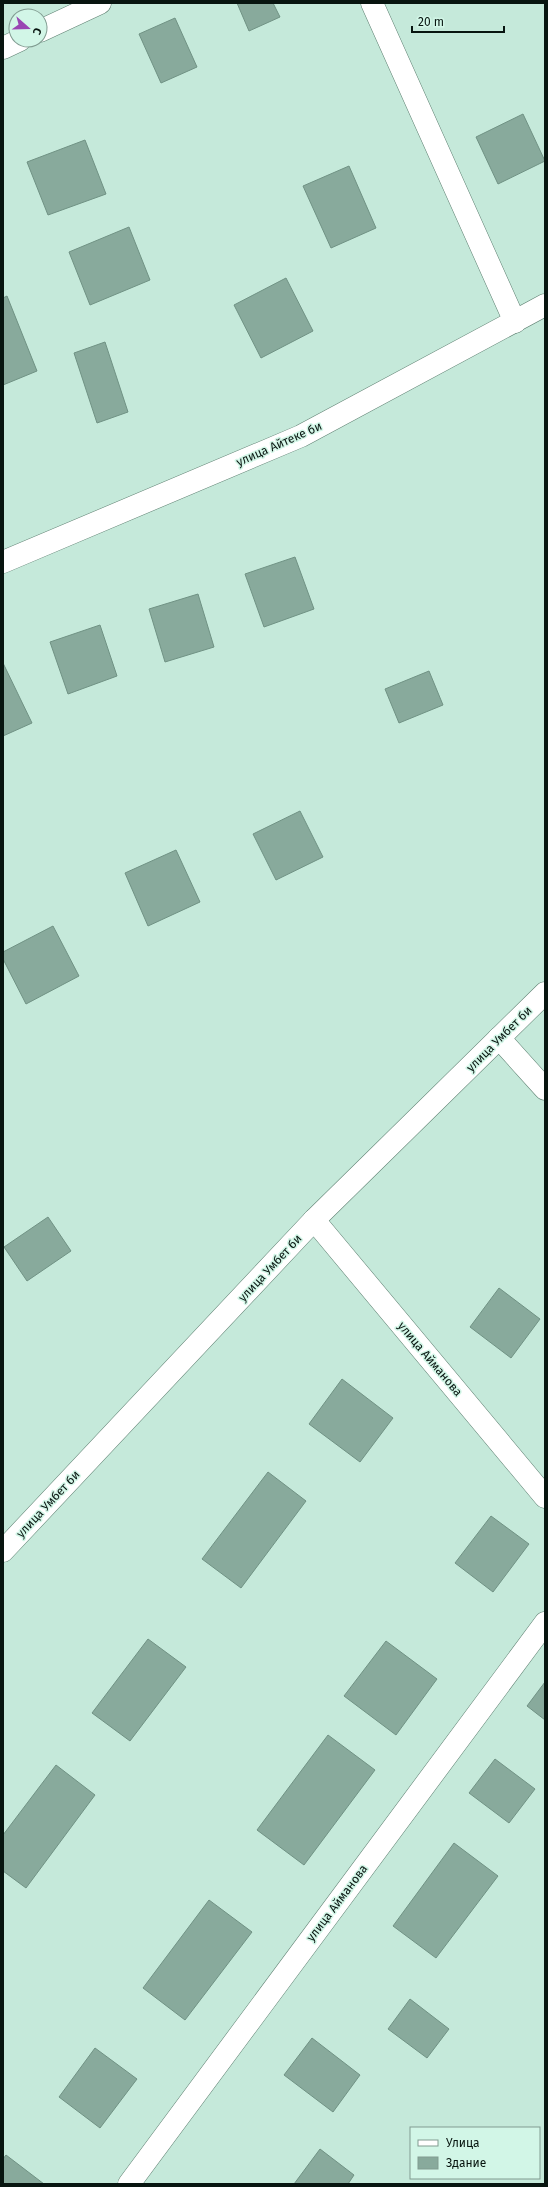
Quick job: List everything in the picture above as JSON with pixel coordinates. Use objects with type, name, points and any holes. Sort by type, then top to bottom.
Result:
[{"type":"street","points":[[48,27],[100,3]]},
{"type":"street","points":[[372,3],[515,322]]},
{"type":"street","name":"улица Айтеке би","points":[[3,562],[301,436],[545,305]]},
{"type":"street","name":"улица Умбет би","points":[[3,1551],[314,1220],[545,993]]},
{"type":"street","points":[[500,1038],[545,1089]]},
{"type":"street","name":"улица Айманова","points":[[314,1220],[545,1497]]},
{"type":"street","name":"улица Айманова","points":[[129,2184],[545,1623]]},
{"type":"building","points":[[237,3],[273,3],[280,17],[249,31]]},
{"type":"building","points":[[175,18],[197,67],[161,83],[139,34]]},
{"type":"building","points":[[523,114],[545,161],[498,184],[476,137]]},
{"type":"building","points":[[85,140],[106,194],[48,215],[27,162]]},
{"type":"building","points":[[349,166],[376,228],[331,248],[303,186]]},
{"type":"building","points":[[129,227],[150,280],[90,305],[69,252]]},
{"type":"building","points":[[286,278],[313,331],[261,358],[234,305]]},
{"type":"building","points":[[7,296],[37,371],[3,385],[3,298]]},
{"type":"building","points":[[105,342],[128,412],[97,423],[74,353]]},
{"type":"building","points":[[295,557],[314,609],[264,627],[245,574]]},
{"type":"building","points":[[198,594],[214,647],[165,662],[149,609]]},
{"type":"building","points":[[100,625],[117,676],[68,694],[50,642]]},
{"type":"building","points":[[3,663],[32,723],[3,736]]},
{"type":"building","points":[[429,671],[443,705],[399,723],[385,689]]},
{"type":"building","points":[[300,811],[323,857],[276,880],[253,834]]},
{"type":"building","points":[[176,850],[200,902],[148,926],[125,873]]},
{"type":"building","points":[[53,926],[79,976],[26,1004],[3,959],[3,952]]},
{"type":"building","points":[[48,1217],[71,1251],[27,1281],[4,1247]]},
{"type":"building","points":[[499,1288],[540,1319],[511,1358],[470,1327]]},
{"type":"building","points":[[342,1379],[393,1418],[360,1462],[309,1424]]},
{"type":"building","points":[[268,1472],[306,1501],[241,1588],[202,1559]]},
{"type":"building","points":[[491,1516],[529,1544],[493,1592],[455,1563]]},
{"type":"building","points":[[148,1639],[186,1667],[130,1741],[92,1713]]},
{"type":"building","points":[[386,1641],[437,1679],[396,1735],[344,1696]]},
{"type":"building","points":[[545,1682],[545,1720],[527,1706]]},
{"type":"building","points":[[328,1735],[375,1770],[304,1865],[257,1830]]},
{"type":"building","points":[[495,1759],[535,1789],[509,1823],[469,1793]]},
{"type":"building","points":[[56,1765],[95,1795],[26,1888],[3,1871],[3,1835]]},
{"type":"building","points":[[454,1843],[498,1876],[436,1958],[393,1926]]},
{"type":"building","points":[[209,1900],[252,1932],[185,2020],[143,1988]]},
{"type":"building","points":[[410,1999],[449,2029],[427,2058],[388,2029]]},
{"type":"building","points":[[312,2038],[360,2075],[333,2112],[284,2075]]},
{"type":"building","points":[[95,2048],[137,2079],[100,2128],[59,2097]]},
{"type":"building","points":[[320,2149],[354,2175],[348,2184],[294,2184]]},
{"type":"building","points":[[6,2155],[44,2184],[3,2184],[3,2159]]}]
